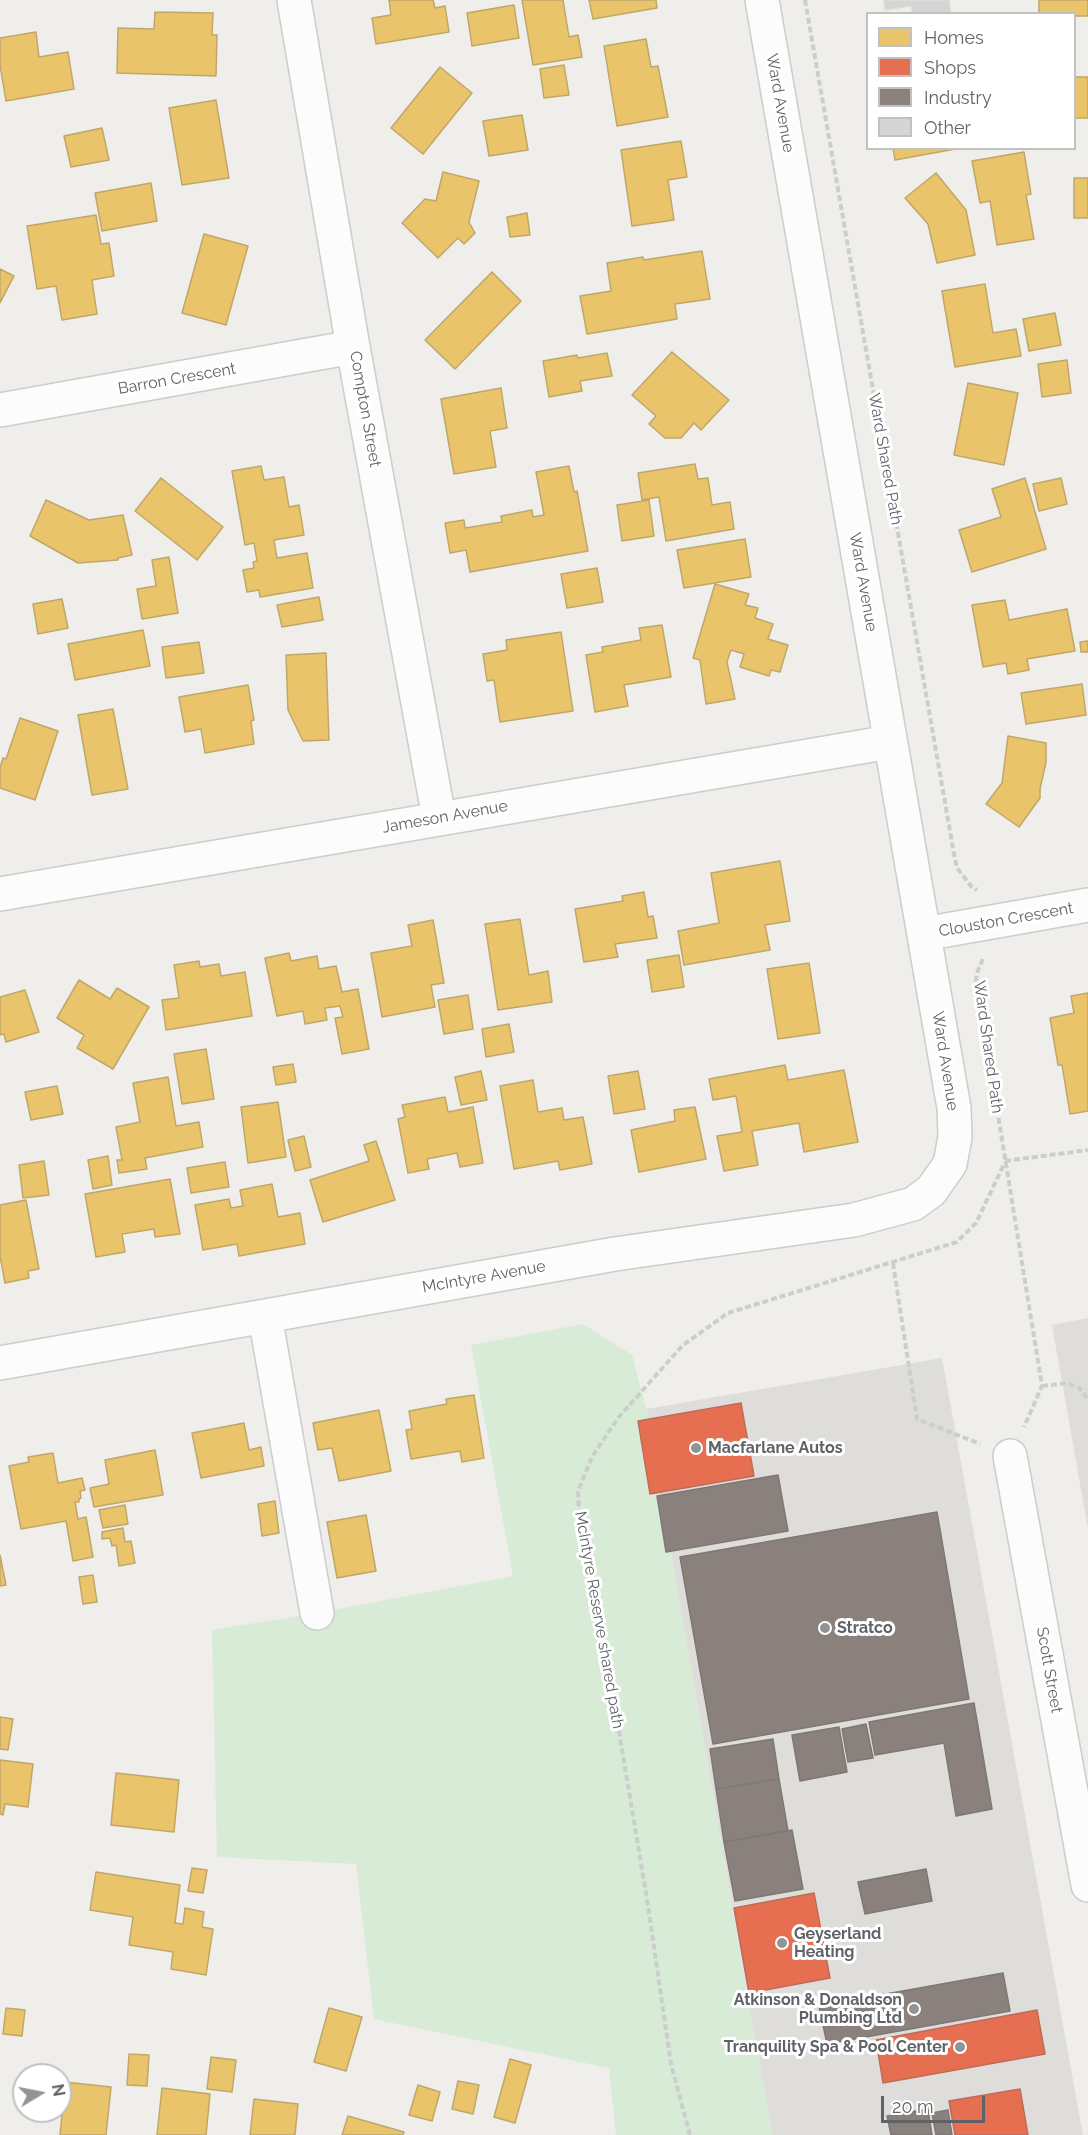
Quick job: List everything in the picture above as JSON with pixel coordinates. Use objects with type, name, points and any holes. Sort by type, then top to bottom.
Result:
[{"type":"street","name":"Compton Street","points":[[294,0],[353,347],[439,818]]},
{"type":"street","name":"Ward Avenue","points":[[762,0],[954,1108],[955,1137],[950,1164]]},
{"type":"street","name":"Barron Crescent","points":[[0,410],[353,347]]},
{"type":"street","name":"Jameson Avenue","points":[[0,894],[890,742]]},
{"type":"street","name":"Clouston Crescent","points":[[924,934],[1088,905]]},
{"type":"street","name":"McIntyre Avenue","points":[[0,1363],[615,1254],[854,1220],[913,1204],[932,1191],[950,1164]]},
{"type":"street","points":[[265,1316],[317,1613]]},
{"type":"street","name":"Scott Street","points":[[1010,1456],[1088,1885]]},
{"type":"path","name":"Ward Shared Path","points":[[805,0],[954,854],[957,868],[980,893]]},
{"type":"path","name":"Ward Shared Path","points":[[988,953],[981,962],[976,979],[1042,1386]]},
{"type":"path","points":[[1005,1161],[1088,1150]]},
{"type":"path","name":"McIntyre Reserve shared path","points":[[690,2135],[671,2064],[647,1899],[609,1672],[580,1529],[578,1491],[591,1457],[618,1418],[683,1345],[728,1313],[957,1242],[976,1223],[1005,1161]]},
{"type":"path","points":[[893,1263],[917,1419],[1010,1456],[1042,1386],[1067,1383],[1079,1388],[1088,1399]]},
{"type":"shaded area","points":[[1088,1318],[1088,1529],[1052,1325]]},
{"type":"shaded area","points":[[942,1358],[1083,2135],[772,2135],[646,1409]]},
{"type":"green space","points":[[583,1324],[632,1355],[646,1409],[772,2135],[616,2135],[609,2068],[374,2019],[356,1864],[217,1857],[212,1630],[317,1613],[513,1576],[471,1345]]},
{"type":"building: Homes","points":[[389,0],[433,0],[435,8],[445,6],[449,32],[376,44],[372,18],[391,15]]},
{"type":"building: Homes","points":[[522,0],[563,0],[569,37],[578,35],[582,57],[533,65]]},
{"type":"building: Homes","points":[[589,0],[656,0],[657,8],[593,19]]},
{"type":"building: Homes","points":[[1039,0],[1088,0],[1088,16],[1076,16],[1076,12],[1039,12]]},
{"type":"building: Homes","points":[[514,5],[519,38],[472,46],[467,13]]},
{"type":"building: Homes","points":[[155,12],[213,13],[212,35],[217,35],[216,76],[117,73],[118,28],[154,29]]},
{"type":"building: Homes","points":[[36,32],[39,57],[68,52],[74,89],[6,101],[0,65],[0,38]]},
{"type":"building: Homes","points":[[646,39],[651,67],[658,66],[668,117],[617,126],[604,46]]},
{"type":"building: Homes","points":[[564,65],[569,95],[544,98],[540,69]]},
{"type":"building: Homes","points":[[440,67],[472,93],[423,154],[391,128]]},
{"type":"building: Homes","points":[[1076,77],[1088,77],[1088,118],[1076,118]]},
{"type":"building: Homes","points":[[216,100],[229,178],[182,185],[169,108]]},
{"type":"building: Homes","points":[[522,115],[528,150],[489,156],[483,121]]},
{"type":"building: Homes","points":[[102,128],[109,160],[71,167],[64,136]]},
{"type":"building: Homes","points":[[681,141],[687,177],[668,180],[674,220],[632,226],[621,150]]},
{"type":"building: Homes","points":[[893,150],[950,150],[895,160]]},
{"type":"building: Homes","points":[[1024,152],[1031,194],[1026,195],[1034,239],[997,245],[990,201],[980,203],[972,161]]},
{"type":"building: Homes","points":[[443,172],[479,181],[469,222],[475,233],[464,244],[458,238],[438,258],[402,223],[425,199],[436,201]]},
{"type":"building: Homes","points":[[936,173],[966,210],[975,255],[937,263],[928,224],[905,198]]},
{"type":"building: Homes","points":[[1074,178],[1088,178],[1088,218],[1074,218]]},
{"type":"building: Homes","points":[[151,183],[157,221],[102,231],[95,193]]},
{"type":"building: Homes","points":[[527,213],[530,235],[510,237],[507,217]]},
{"type":"building: Homes","points":[[96,215],[101,244],[109,243],[114,276],[92,280],[97,314],[62,320],[56,286],[37,289],[27,226]]},
{"type":"building: Homes","points":[[204,234],[248,246],[226,325],[182,313]]},
{"type":"building: Homes","points":[[702,251],[710,299],[675,304],[677,319],[587,334],[580,296],[611,291],[607,263]]},
{"type":"building: Homes","points":[[0,269],[14,276],[0,303]]},
{"type":"building: Homes","points":[[492,272],[521,301],[455,369],[425,340]]},
{"type":"building: Homes","points":[[985,284],[993,333],[1016,329],[1021,356],[955,367],[942,291]]},
{"type":"building: Homes","points":[[1055,313],[1061,345],[1029,351],[1023,319]]},
{"type":"building: Homes","points":[[672,352],[729,400],[701,430],[694,423],[681,438],[665,438],[649,424],[656,416],[632,395]]},
{"type":"building: Homes","points":[[607,353],[612,376],[580,381],[582,391],[549,397],[543,361]]},
{"type":"building: Homes","points":[[1067,360],[1071,393],[1042,397],[1038,364]]},
{"type":"building: Homes","points":[[968,383],[1018,393],[1004,465],[954,455]]},
{"type":"building: Homes","points":[[501,388],[507,428],[490,431],[496,467],[454,474],[441,399]]},
{"type":"building: Homes","points":[[695,464],[698,479],[708,478],[712,505],[730,502],[734,529],[666,541],[659,497],[642,500],[638,473]]},
{"type":"building: Homes","points":[[261,466],[264,480],[284,477],[289,507],[299,505],[304,535],[274,540],[277,558],[307,553],[313,588],[260,597],[259,590],[247,592],[243,570],[254,568],[253,562],[257,561],[254,543],[245,545],[232,471]]},
{"type":"building: Homes","points":[[569,466],[574,492],[577,491],[588,551],[470,572],[466,550],[450,553],[445,523],[464,520],[465,528],[502,522],[501,516],[532,510],[533,517],[544,515],[536,472]]},
{"type":"building: Homes","points":[[161,478],[223,527],[197,560],[135,511]]},
{"type":"building: Homes","points":[[1025,478],[1046,549],[972,572],[959,530],[1001,517],[992,489]]},
{"type":"building: Homes","points":[[1061,478],[1067,504],[1039,511],[1033,484]]},
{"type":"building: Homes","points":[[46,500],[89,520],[123,515],[132,555],[118,558],[118,560],[78,563],[30,536]]},
{"type":"building: Homes","points":[[649,500],[654,536],[622,541],[617,505]]},
{"type":"building: Homes","points":[[745,539],[751,577],[684,588],[677,550]]},
{"type":"building: Homes","points":[[169,557],[178,613],[142,619],[137,589],[156,586],[152,560]]},
{"type":"building: Homes","points":[[597,568],[603,602],[567,608],[561,574]]},
{"type":"building: Homes","points":[[715,584],[749,594],[745,605],[758,608],[755,618],[773,624],[768,639],[788,645],[780,672],[771,670],[769,676],[740,667],[744,654],[731,650],[727,662],[735,699],[706,704],[700,660],[693,658]]},
{"type":"building: Homes","points":[[319,597],[323,620],[282,627],[277,605]]},
{"type":"building: Homes","points":[[62,599],[68,628],[38,634],[33,604]]},
{"type":"building: Homes","points":[[1005,600],[1009,620],[1067,609],[1075,651],[1027,659],[1029,670],[1008,674],[1006,663],[983,667],[972,605]]},
{"type":"building: Homes","points":[[662,625],[671,677],[624,685],[628,706],[595,712],[586,655],[603,652],[602,647],[641,640],[639,628]]},
{"type":"building: Homes","points":[[143,630],[150,666],[75,680],[68,644]]},
{"type":"building: Homes","points":[[561,632],[573,711],[500,722],[494,680],[487,681],[483,654],[507,650],[506,640]]},
{"type":"building: Homes","points":[[1088,641],[1088,652],[1081,652],[1080,642]]},
{"type":"building: Homes","points":[[199,642],[204,673],[166,678],[162,647]]},
{"type":"building: Homes","points":[[326,653],[329,740],[303,741],[288,710],[286,655]]},
{"type":"building: Homes","points":[[1082,684],[1086,715],[1026,724],[1021,693]]},
{"type":"building: Homes","points":[[248,685],[254,720],[251,721],[254,744],[205,753],[201,729],[185,732],[179,697]]},
{"type":"building: Homes","points":[[113,709],[128,789],[92,795],[78,715]]},
{"type":"building: Homes","points":[[20,718],[58,731],[35,800],[0,788],[0,768],[3,758],[6,759]]},
{"type":"building: Homes","points":[[1008,736],[1046,743],[1046,762],[1040,798],[1019,827],[986,804],[1002,783]]},
{"type":"building: Homes","points":[[780,861],[790,921],[765,925],[770,950],[684,965],[678,931],[719,923],[711,873]]},
{"type":"building: Homes","points":[[644,892],[648,917],[653,916],[657,938],[615,944],[618,957],[584,962],[575,909],[623,901],[622,896]]},
{"type":"building: Homes","points":[[520,919],[529,975],[548,971],[552,1002],[498,1010],[485,924]]},
{"type":"building: Homes","points":[[433,920],[444,983],[431,985],[435,1007],[382,1017],[371,953],[412,946],[408,925]]},
{"type":"building: Homes","points":[[289,953],[291,961],[317,956],[319,969],[336,966],[342,992],[358,989],[369,1049],[342,1054],[335,1018],[343,1017],[340,1006],[325,1008],[327,1020],[305,1024],[303,1011],[277,1016],[265,958]]},
{"type":"building: Homes","points":[[679,955],[684,987],[652,992],[647,960]]},
{"type":"building: Homes","points":[[199,961],[200,967],[219,964],[221,976],[245,972],[252,1016],[166,1030],[162,1000],[179,998],[174,965]]},
{"type":"building: Homes","points":[[809,963],[820,1033],[778,1039],[767,969]]},
{"type":"building: Homes","points":[[79,980],[110,999],[117,988],[149,1007],[113,1069],[77,1048],[84,1035],[57,1018]]},
{"type":"building: Homes","points":[[25,990],[39,1032],[6,1042],[4,1034],[0,1035],[0,997]]},
{"type":"building: Homes","points":[[1088,993],[1088,1111],[1070,1114],[1062,1065],[1058,1065],[1050,1018],[1074,1013],[1071,996]]},
{"type":"building: Homes","points":[[468,995],[473,1029],[444,1034],[438,1000]]},
{"type":"building: Homes","points":[[509,1024],[514,1052],[486,1057],[482,1029]]},
{"type":"building: Homes","points":[[206,1049],[214,1099],[182,1104],[174,1054]]},
{"type":"building: Homes","points":[[293,1064],[296,1082],[276,1085],[273,1067]]},
{"type":"building: Homes","points":[[785,1065],[788,1080],[844,1070],[858,1142],[804,1152],[799,1123],[752,1131],[758,1165],[724,1171],[717,1136],[742,1132],[736,1096],[713,1100],[709,1079]]},
{"type":"building: Homes","points":[[481,1071],[487,1100],[461,1105],[455,1077]]},
{"type":"building: Homes","points":[[638,1071],[645,1109],[614,1114],[608,1076]]},
{"type":"building: Homes","points":[[168,1077],[176,1126],[199,1122],[203,1147],[145,1158],[147,1169],[119,1173],[117,1160],[122,1160],[116,1127],[140,1122],[133,1083]]},
{"type":"building: Homes","points":[[533,1080],[538,1112],[562,1108],[564,1120],[583,1117],[592,1164],[560,1170],[558,1161],[514,1169],[500,1086]]},
{"type":"building: Homes","points":[[57,1086],[63,1114],[31,1120],[25,1092]]},
{"type":"building: Homes","points":[[445,1097],[448,1112],[473,1107],[483,1163],[460,1167],[457,1153],[427,1159],[429,1169],[408,1173],[398,1119],[405,1117],[402,1105]]},
{"type":"building: Homes","points":[[278,1102],[286,1157],[248,1163],[241,1107]]},
{"type":"building: Homes","points":[[695,1107],[706,1159],[639,1172],[631,1130],[675,1121],[674,1110]]},
{"type":"building: Homes","points":[[304,1136],[311,1167],[295,1171],[288,1140]]},
{"type":"building: Homes","points":[[376,1141],[395,1200],[323,1222],[310,1180],[369,1161],[364,1145]]},
{"type":"building: Homes","points":[[108,1156],[112,1185],[93,1189],[88,1160]]},
{"type":"building: Homes","points":[[44,1161],[49,1195],[23,1198],[19,1165]]},
{"type":"building: Homes","points":[[225,1162],[229,1187],[191,1193],[187,1168]]},
{"type":"building: Homes","points":[[170,1179],[180,1234],[155,1237],[154,1229],[122,1234],[125,1252],[96,1257],[85,1194]]},
{"type":"building: Homes","points":[[272,1184],[278,1217],[300,1213],[305,1244],[239,1256],[237,1244],[203,1250],[195,1205],[229,1199],[231,1208],[243,1206],[240,1190]]},
{"type":"building: Homes","points":[[26,1200],[39,1269],[28,1271],[29,1278],[5,1283],[0,1256],[0,1205]]},
{"type":"building: Homes","points":[[474,1395],[484,1458],[462,1462],[460,1451],[411,1459],[406,1430],[412,1429],[409,1411],[447,1404],[446,1399]]},
{"type":"building: Homes","points":[[379,1410],[391,1471],[339,1481],[332,1448],[318,1450],[313,1423]]},
{"type":"building: Homes","points":[[244,1423],[249,1450],[261,1447],[264,1466],[201,1478],[192,1433]]},
{"type":"building: Homes","points":[[155,1450],[163,1495],[94,1507],[90,1488],[109,1484],[105,1460]]},
{"type":"building: Homes","points":[[53,1453],[58,1483],[82,1478],[85,1490],[80,1491],[81,1498],[79,1502],[75,1502],[78,1519],[86,1517],[93,1557],[73,1561],[66,1521],[21,1529],[9,1466],[29,1462],[28,1457]]},
{"type":"building: Homes","points":[[275,1501],[279,1533],[262,1536],[258,1504]]},
{"type":"building: Homes","points":[[125,1505],[128,1524],[103,1528],[99,1510]]},
{"type":"building: Homes","points":[[366,1515],[376,1571],[337,1578],[327,1522]]},
{"type":"building: Homes","points":[[123,1528],[125,1542],[131,1541],[135,1563],[119,1566],[116,1545],[112,1546],[110,1538],[102,1539],[102,1532]]},
{"type":"building: Homes","points":[[0,1555],[6,1585],[0,1586]]},
{"type":"building: Homes","points":[[93,1575],[97,1602],[83,1604],[79,1577]]},
{"type":"building: Homes","points":[[0,1717],[13,1719],[8,1750],[0,1749]]},
{"type":"building: Homes","points":[[0,1760],[33,1764],[28,1807],[5,1804],[3,1815],[0,1814]]},
{"type":"building: Homes","points":[[116,1773],[179,1780],[174,1832],[111,1825]]},
{"type":"building: Homes","points":[[192,1868],[207,1870],[203,1893],[188,1891]]},
{"type":"building: Homes","points":[[96,1872],[180,1885],[175,1923],[183,1924],[185,1908],[204,1912],[202,1927],[213,1929],[206,1975],[171,1969],[173,1952],[129,1945],[133,1917],[90,1910]]},
{"type":"building: Homes","points":[[6,2008],[25,2010],[22,2036],[3,2034]]},
{"type":"building: Homes","points":[[329,2008],[362,2017],[346,2071],[314,2062]]},
{"type":"building: Homes","points":[[129,2054],[149,2055],[147,2086],[127,2085]]},
{"type":"building: Homes","points":[[211,2057],[236,2060],[232,2092],[207,2089]]},
{"type":"building: Homes","points":[[510,2059],[531,2065],[515,2123],[494,2117]]},
{"type":"building: Homes","points":[[458,2081],[479,2085],[473,2114],[452,2109]]},
{"type":"building: Homes","points":[[72,2083],[111,2087],[106,2135],[60,2135],[61,2123],[72,2123]]},
{"type":"building: Homes","points":[[418,2085],[440,2092],[432,2121],[409,2115]]},
{"type":"building: Homes","points":[[162,2088],[210,2094],[206,2135],[157,2135]]},
{"type":"building: Homes","points":[[254,2099],[298,2104],[295,2135],[250,2135]]},
{"type":"building: Homes","points":[[348,2116],[404,2132],[403,2135],[342,2135]]},
{"type":"building: Shops","name":"Macfarlane Autos","points":[[741,1403],[754,1476],[650,1494],[638,1421]]},
{"type":"building: Shops","name":"Geyserland Heating","points":[[814,1893],[830,1978],[749,1993],[734,1908]]},
{"type":"building: Shops","name":"Tranquility Spa & Pool Center","points":[[1037,2010],[1045,2054],[883,2083],[876,2040]]},
{"type":"building: Shops","points":[[1020,2089],[1028,2135],[955,2135],[949,2101]]},
{"type":"building: Industry","points":[[778,1475],[788,1531],[666,1552],[657,1496]]},
{"type":"building: Industry","name":"Stratco","points":[[937,1512],[969,1699],[713,1744],[680,1557]]},
{"type":"building: Industry","points":[[974,1703],[992,1809],[956,1816],[944,1743],[875,1755],[869,1722]]},
{"type":"building: Industry","points":[[866,1724],[873,1758],[848,1762],[842,1729]]},
{"type":"building: Industry","points":[[839,1727],[847,1772],[800,1781],[792,1735]]},
{"type":"building: Industry","points":[[773,1739],[779,1779],[716,1789],[710,1749]]},
{"type":"building: Industry","points":[[779,1779],[788,1831],[724,1842],[716,1789]]},
{"type":"building: Industry","points":[[792,1830],[803,1889],[735,1901],[724,1842]]},
{"type":"building: Industry","points":[[926,1869],[932,1901],[865,1914],[858,1882]]},
{"type":"building: Industry","name":"Atkinson & Donaldson Plumbing Ltd","points":[[1003,1973],[1010,2011],[827,2044],[819,2006]]},
{"type":"building: Industry","points":[[928,2109],[932,2135],[891,2135],[887,2116]]},
{"type":"building: Industry","points":[[948,2110],[952,2135],[936,2135],[932,2113]]},
{"type":"building: Other","points":[[884,0],[949,0],[951,12],[912,12],[911,6],[885,10]]},
{"type":"place","name":"Macfarlane Autos","points":[[696,1448]]},
{"type":"place","name":"Stratco","points":[[825,1628]]},
{"type":"place","name":"Geyserland Heating","points":[[782,1943]]},
{"type":"place","name":"Atkinson & Donaldson Plumbing Ltd","points":[[914,2009]]},
{"type":"place","name":"Tranquility Spa & Pool Center","points":[[960,2047]]}]
